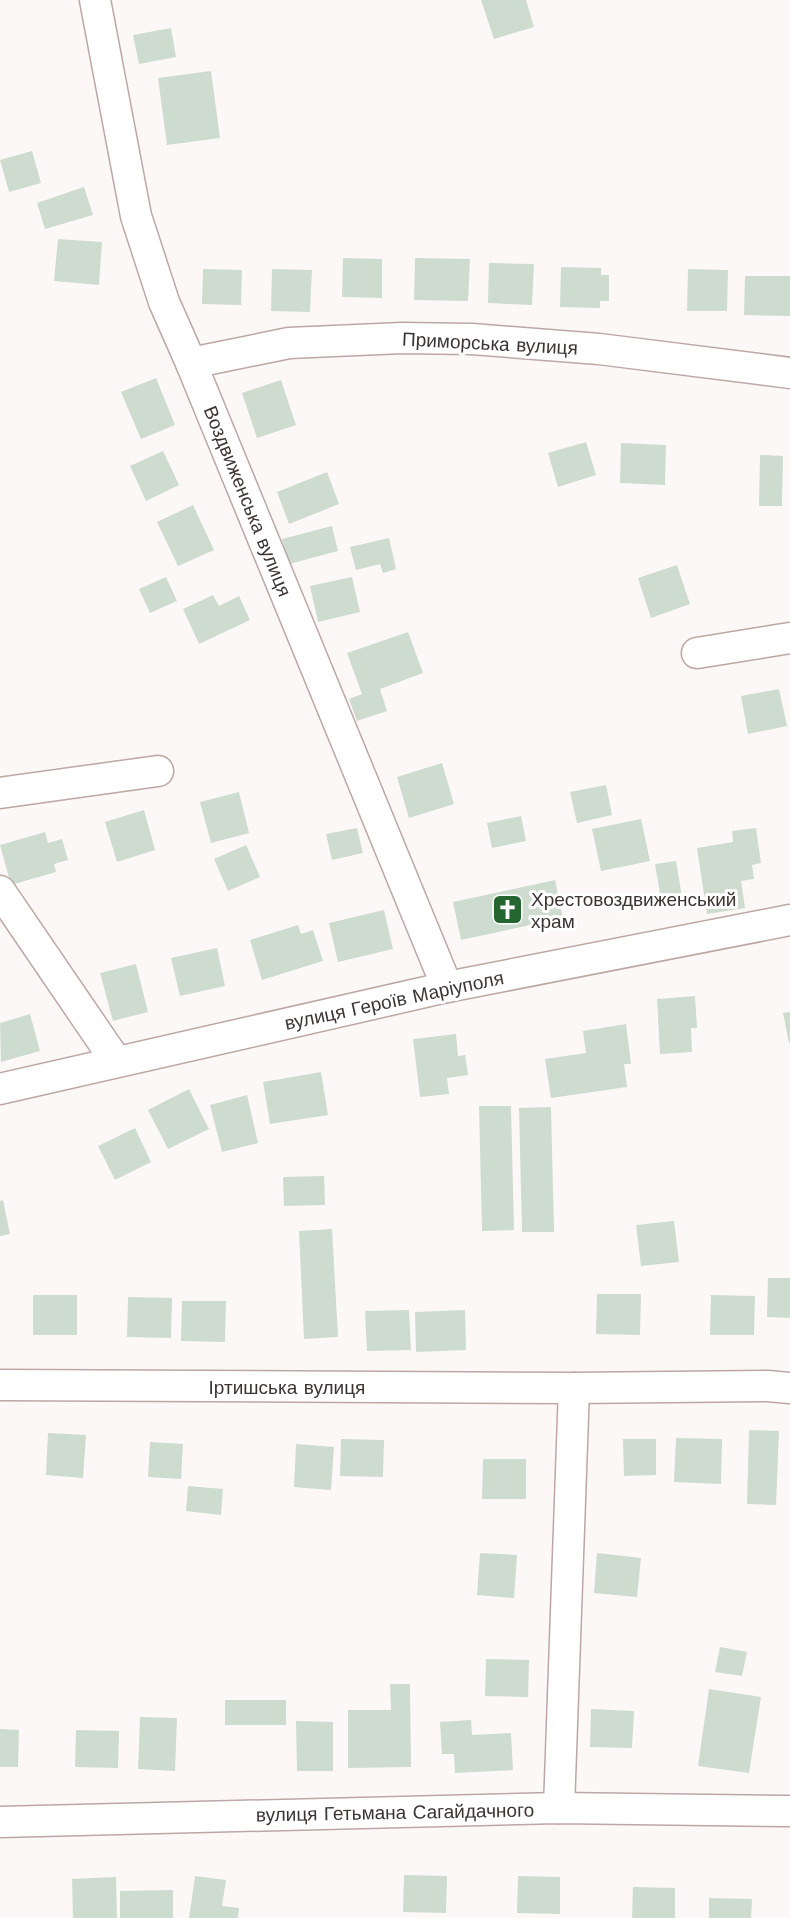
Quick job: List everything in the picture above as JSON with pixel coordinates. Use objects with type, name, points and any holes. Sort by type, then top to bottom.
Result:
[{"type":"street","name":"Воздвиженська вулиця","points":[[95,0],[136,216],[164,302],[447,988]]},
{"type":"street","name":"Приморська вулиця","points":[[191,363],[289,343],[402,338],[472,339],[599,349],[790,373]]},
{"type":"street","points":[[698,653],[790,638]]},
{"type":"street","points":[[0,793],[158,771]]},
{"type":"street","points":[[0,891],[116,1061]]},
{"type":"street","name":"вулиця Героїв Маріуполя","points":[[0,1089],[447,988],[790,920]]},
{"type":"street","name":"Іртишська вулиця","points":[[0,1385],[790,1388]]},
{"type":"street","points":[[559,1808],[573,1388]]},
{"type":"street","name":"вулиця Гетьмана Сагайдачного","points":[[0,1822],[559,1808],[790,1811]]},
{"type":"building","points":[[481,0],[526,0],[534,27],[494,39]]},
{"type":"building","points":[[171,28],[176,57],[139,64],[133,35]]},
{"type":"building","points":[[211,71],[220,138],[167,145],[158,78]]},
{"type":"building","points":[[32,151],[41,183],[9,192],[0,160]]},
{"type":"building","points":[[84,187],[93,215],[45,229],[37,203]]},
{"type":"building","points":[[58,239],[102,242],[99,285],[54,281]]},
{"type":"building","points":[[343,258],[382,259],[382,298],[342,297]]},
{"type":"building","points":[[415,258],[470,259],[468,301],[414,300]]},
{"type":"building","points":[[489,263],[534,264],[532,305],[488,303]]},
{"type":"building","points":[[561,267],[601,268],[601,275],[609,275],[609,301],[600,301],[600,308],[560,307]]},
{"type":"building","points":[[203,269],[242,270],[241,305],[202,304]]},
{"type":"building","points":[[272,269],[312,270],[310,312],[271,311]]},
{"type":"building","points":[[688,269],[728,270],[727,311],[687,311]]},
{"type":"building","points":[[745,276],[790,276],[790,316],[744,315]]},
{"type":"building","points":[[156,378],[175,425],[141,439],[121,392]]},
{"type":"building","points":[[281,380],[296,425],[257,438],[242,393]]},
{"type":"building","points":[[586,442],[596,475],[558,487],[548,453]]},
{"type":"building","points":[[621,443],[666,445],[665,485],[620,483]]},
{"type":"building","points":[[163,451],[179,485],[146,501],[130,466]]},
{"type":"building","points":[[760,455],[783,456],[782,506],[759,506]]},
{"type":"building","points":[[327,472],[339,504],[289,524],[277,492]]},
{"type":"building","points":[[193,505],[214,550],[178,566],[157,522]]},
{"type":"building","points":[[332,526],[338,551],[289,564],[282,539]]},
{"type":"building","points":[[389,538],[396,569],[383,573],[380,564],[356,570],[350,547]]},
{"type":"building","points":[[677,565],[690,604],[651,618],[638,578]]},
{"type":"building","points":[[166,577],[177,601],[150,613],[139,589]]},
{"type":"building","points":[[352,577],[360,612],[318,622],[310,586]]},
{"type":"building","points":[[213,595],[219,606],[239,596],[250,620],[199,644],[183,609]]},
{"type":"building","points":[[408,632],[423,673],[380,689],[387,711],[357,721],[349,699],[362,694],[347,653]]},
{"type":"building","points":[[779,689],[787,726],[748,734],[741,696]]},
{"type":"building","points":[[442,763],[454,804],[409,818],[397,777]]},
{"type":"building","points":[[606,785],[612,815],[577,823],[570,792]]},
{"type":"building","points":[[239,792],[249,833],[211,843],[200,802]]},
{"type":"building","points":[[144,810],[155,850],[117,862],[105,822]]},
{"type":"building","points":[[521,816],[526,841],[492,848],[487,823]]},
{"type":"building","points":[[641,819],[650,861],[601,871],[592,829]]},
{"type":"building","points":[[357,828],[363,853],[332,860],[326,834]]},
{"type":"building","points":[[756,828],[761,863],[752,865],[754,879],[741,881],[745,908],[707,914],[697,848],[733,842],[732,831]]},
{"type":"building","points":[[45,832],[48,843],[62,839],[68,860],[54,864],[56,872],[11,885],[0,845]]},
{"type":"building","points":[[246,845],[260,877],[228,891],[214,859]]},
{"type":"building","points":[[676,861],[683,903],[662,906],[655,864]]},
{"type":"building","name":"Хрестовоздвиженський храм","points":[[555,880],[563,918],[461,940],[453,902]]},
{"type":"building","points":[[384,910],[393,949],[338,962],[329,923]]},
{"type":"building","points":[[298,925],[301,934],[313,930],[323,961],[262,980],[250,940]]},
{"type":"building","points":[[217,948],[225,986],[180,996],[171,958]]},
{"type":"building","points":[[136,964],[148,1012],[113,1021],[100,973]]},
{"type":"building","points":[[695,996],[697,1028],[691,1028],[692,1052],[660,1054],[657,999]]},
{"type":"building","points":[[790,1012],[790,1043],[789,1043],[783,1013]]},
{"type":"building","points":[[30,1014],[40,1051],[1,1062],[0,1023]]},
{"type":"building","points":[[626,1024],[631,1064],[624,1064],[627,1087],[551,1098],[545,1059],[586,1053],[583,1031]]},
{"type":"building","points":[[456,1034],[458,1056],[465,1055],[468,1075],[447,1078],[449,1094],[420,1097],[413,1039]]},
{"type":"building","points":[[321,1072],[328,1115],[270,1124],[263,1082]]},
{"type":"building","points":[[189,1089],[209,1129],[168,1149],[148,1110]]},
{"type":"building","points":[[247,1095],[258,1143],[222,1152],[210,1105]]},
{"type":"building","points":[[479,1106],[511,1106],[514,1230],[482,1231]]},
{"type":"building","points":[[551,1107],[554,1232],[522,1232],[519,1108]]},
{"type":"building","points":[[135,1128],[151,1162],[115,1180],[98,1146]]},
{"type":"building","points":[[324,1176],[325,1205],[284,1206],[283,1177]]},
{"type":"building","points":[[3,1200],[10,1234],[0,1236],[0,1201]]},
{"type":"building","points":[[674,1221],[679,1262],[641,1266],[636,1225]]},
{"type":"building","points":[[332,1229],[338,1337],[304,1339],[299,1231]]},
{"type":"building","points":[[768,1278],[790,1278],[790,1318],[767,1317]]},
{"type":"building","points":[[597,1294],[641,1294],[640,1335],[596,1334]]},
{"type":"building","points":[[33,1295],[77,1295],[77,1335],[33,1335]]},
{"type":"building","points":[[711,1295],[755,1296],[754,1335],[710,1335]]},
{"type":"building","points":[[128,1297],[172,1298],[171,1338],[127,1337]]},
{"type":"building","points":[[182,1301],[226,1301],[225,1342],[181,1341]]},
{"type":"building","points":[[409,1310],[411,1350],[367,1351],[365,1311]]},
{"type":"building","points":[[465,1310],[466,1350],[416,1352],[415,1312]]},
{"type":"building","points":[[749,1430],[779,1431],[776,1505],[747,1504]]},
{"type":"building","points":[[48,1433],[86,1435],[83,1478],[46,1475]]},
{"type":"building","points":[[676,1438],[722,1439],[721,1484],[674,1482]]},
{"type":"building","points":[[341,1439],[384,1440],[383,1477],[340,1476]]},
{"type":"building","points":[[623,1439],[656,1439],[656,1475],[624,1476]]},
{"type":"building","points":[[150,1442],[183,1444],[181,1479],[148,1477]]},
{"type":"building","points":[[296,1444],[334,1447],[331,1490],[294,1487]]},
{"type":"building","points":[[483,1459],[526,1459],[526,1499],[482,1499]]},
{"type":"building","points":[[188,1486],[223,1489],[221,1515],[186,1511]]},
{"type":"building","points":[[480,1553],[517,1555],[514,1598],[477,1595]]},
{"type":"building","points":[[597,1553],[641,1558],[637,1597],[594,1593]]},
{"type":"building","points":[[720,1647],[747,1652],[742,1676],[715,1672]]},
{"type":"building","points":[[486,1659],[529,1660],[528,1697],[485,1696]]},
{"type":"building","points":[[390,1684],[410,1684],[411,1767],[348,1768],[348,1710],[391,1710]]},
{"type":"building","points":[[709,1689],[761,1697],[749,1773],[698,1766]]},
{"type":"building","points":[[225,1700],[286,1700],[286,1725],[225,1725]]},
{"type":"building","points":[[591,1709],[634,1711],[632,1748],[590,1747]]},
{"type":"building","points":[[140,1717],[177,1718],[175,1771],[138,1769]]},
{"type":"building","points":[[471,1720],[472,1735],[511,1733],[513,1770],[455,1773],[454,1754],[442,1754],[440,1722]]},
{"type":"building","points":[[296,1721],[333,1722],[333,1771],[297,1771]]},
{"type":"building","points":[[0,1729],[19,1730],[18,1767],[0,1767]]},
{"type":"building","points":[[76,1730],[119,1731],[118,1768],[75,1767]]},
{"type":"building","points":[[404,1875],[447,1876],[446,1913],[403,1912]]},
{"type":"building","points":[[195,1876],[226,1880],[222,1906],[239,1908],[238,1918],[189,1918]]},
{"type":"building","points":[[518,1876],[560,1877],[560,1914],[517,1913]]},
{"type":"building","points":[[116,1877],[117,1918],[73,1918],[72,1879]]},
{"type":"building","points":[[633,1887],[675,1888],[675,1918],[632,1918]]},
{"type":"building","points":[[173,1890],[173,1918],[120,1918],[120,1891]]},
{"type":"building","points":[[709,1898],[752,1899],[751,1918],[709,1918]]},
{"type":"place","name":"Хрестовоздвиженський храм","points":[[508,910]]}]
